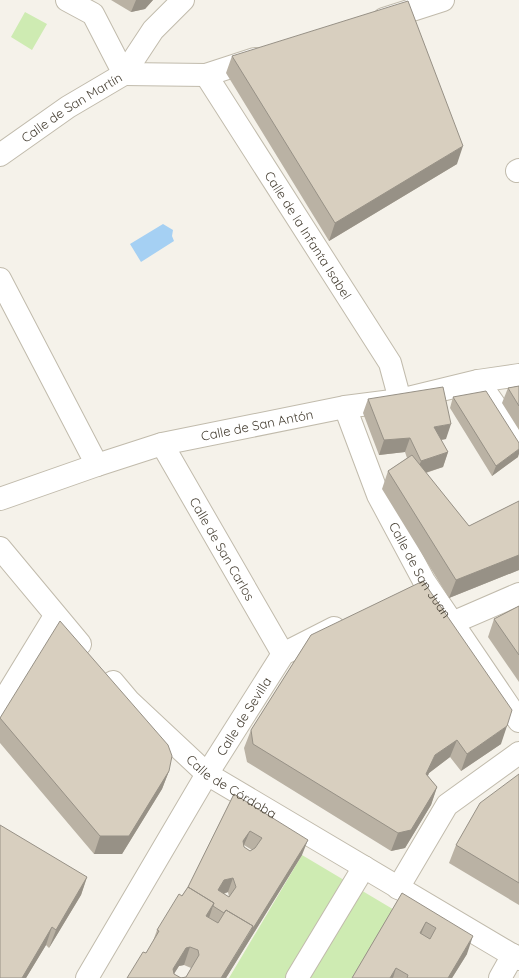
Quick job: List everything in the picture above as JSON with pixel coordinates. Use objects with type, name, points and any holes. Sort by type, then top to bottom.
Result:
[{"type":"street","points":[[67,0],[93,14],[124,74],[206,75],[273,54]]},
{"type":"street","name":"Calle de San Martín","points":[[0,156],[68,107],[124,74],[153,30],[183,0]]},
{"type":"street","points":[[362,26],[443,0]]},
{"type":"street","name":"Calle de la Infanta Isabel","points":[[206,75],[390,363],[400,400]]},
{"type":"street","points":[[0,279],[97,465]]},
{"type":"street","name":"Calle de San Antón","points":[[0,499],[162,444],[345,407],[400,400],[478,381],[519,375]]},
{"type":"street","points":[[478,381],[519,440]]},
{"type":"street","name":"Calle de San Juan","points":[[345,407],[378,496],[417,585],[452,623],[519,721]]},
{"type":"street","name":"Calle de San Carlos","points":[[162,444],[283,654]]},
{"type":"street","name":"Calle de Córdoba","points":[[0,548],[55,616],[129,701],[207,774],[516,957]]},
{"type":"street","points":[[452,623],[519,594]]},
{"type":"street","points":[[0,706],[55,616]]},
{"type":"street","points":[[283,654],[354,618]]},
{"type":"street","name":"Calle de Sevilla","points":[[87,978],[207,774],[283,654]]},
{"type":"street","points":[[398,888],[447,805],[519,753]]},
{"type":"street","points":[[297,978],[364,867]]},
{"type":"street","points":[[500,978],[516,957]]},
{"type":"green space","points":[[25,12],[47,24],[32,50],[11,37]]},
{"type":"green space","points":[[302,855],[396,911],[356,978],[229,978]]},
{"type":"water","points":[[163,224],[173,230],[172,236],[174,241],[141,262],[130,244]]},
{"type":"building","points":[[408,1],[463,146],[335,223],[232,56]]},
{"type":"building","points":[[519,386],[519,406],[508,388]]},
{"type":"building","points":[[443,387],[451,424],[434,427],[448,452],[421,461],[410,438],[384,440],[368,399]]},
{"type":"building","points":[[486,391],[519,443],[519,449],[496,466],[453,397]]},
{"type":"building","points":[[412,455],[469,526],[519,501],[519,555],[456,580],[388,471]]},
{"type":"building","points":[[423,581],[512,710],[507,726],[467,754],[457,740],[435,755],[426,774],[437,787],[411,830],[398,833],[253,744],[251,730],[311,635]]},
{"type":"building","points":[[519,606],[519,655],[494,619]]},
{"type":"building","points":[[60,621],[168,745],[172,756],[169,771],[129,836],[100,836],[0,718]]},
{"type":"building","points":[[519,774],[519,883],[456,845],[480,803]]},
{"type":"building","points":[[234,794],[308,840],[252,930],[253,926],[226,910],[224,913],[213,906],[214,903],[188,887]],"holes":[[[250,831],[262,838],[255,848],[250,851],[244,847],[243,841]],[[233,878],[236,887],[229,897],[218,890],[224,880]]]},
{"type":"building","points":[[0,825],[87,877],[56,930],[52,927],[22,978],[0,978]]},
{"type":"building","points":[[188,887],[214,903],[206,916],[218,923],[226,910],[253,926],[221,978],[181,978],[127,978],[143,952],[146,953],[159,931],[157,930],[179,894],[182,896]],"holes":[[[190,947],[198,950],[199,955],[186,977],[181,978],[174,974],[173,969],[186,948]]]},
{"type":"building","points":[[402,893],[473,936],[448,978],[407,978],[408,975],[396,968],[390,978],[352,978]],"holes":[[[426,922],[436,928],[430,939],[420,933]]]}]
